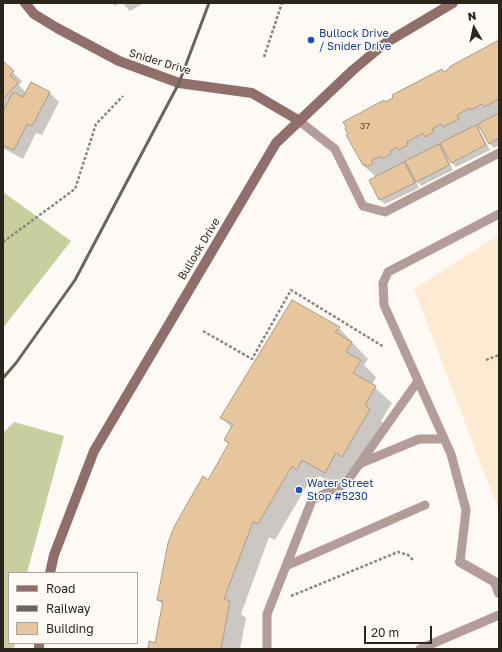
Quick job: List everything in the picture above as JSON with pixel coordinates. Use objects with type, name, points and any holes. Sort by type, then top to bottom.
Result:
[{"type":"street","name":"Snider Drive","points":[[25,3],[34,14],[119,61],[179,83],[252,93],[298,120]]},
{"type":"street","name":"Bullock Drive","points":[[50,572],[54,556],[94,451],[276,143],[298,120],[384,44],[453,3]]},
{"type":"street","points":[[460,562],[495,582],[499,593]]},
{"type":"lane","points":[[298,120],[335,149],[363,206],[384,212],[499,153]]},
{"type":"lane","points":[[460,562],[466,510],[451,454],[384,305],[383,283],[388,272],[499,214]]},
{"type":"lane","points":[[266,649],[267,614],[312,500],[346,483],[418,381]]},
{"type":"lane","points":[[359,464],[419,439],[444,439]]},
{"type":"lane","points":[[286,566],[425,505]]},
{"type":"lane","points":[[420,649],[499,615]]},
{"type":"path","points":[[264,57],[282,3]]},
{"type":"path","points":[[3,242],[75,189],[96,124],[123,96]]},
{"type":"path","points":[[203,331],[252,359],[291,290],[386,348]]},
{"type":"path","points":[[486,360],[499,355]]},
{"type":"path","points":[[270,605],[398,552],[408,555],[414,561]]},
{"type":"shaded area","points":[[499,235],[499,511],[414,289]]},
{"type":"green space","points":[[3,192],[71,241],[3,328]]},
{"type":"green space","points":[[14,422],[64,436],[27,572],[8,572],[8,644],[15,644],[14,649],[3,649],[3,433]]},
{"type":"building","points":[[499,40],[499,99],[484,107],[482,104],[471,110],[470,108],[457,115],[459,119],[443,127],[441,124],[432,129],[434,132],[425,137],[423,133],[407,142],[408,145],[399,150],[397,147],[390,151],[391,154],[382,159],[381,156],[372,160],[373,164],[366,167],[365,164],[363,165],[346,135],[348,134],[343,122],[384,100],[385,102],[393,98],[392,95],[442,69],[444,72],[450,68],[449,67]]},
{"type":"building","points":[[3,61],[14,71],[10,75],[18,83],[3,99]]},
{"type":"building","points":[[31,82],[50,92],[32,126],[27,124],[14,150],[3,145],[3,112],[13,92],[23,97]]},
{"type":"building","points":[[499,113],[499,138],[489,144],[478,124]]},
{"type":"building","points":[[476,125],[486,145],[451,163],[440,143]]},
{"type":"building","points":[[439,144],[449,165],[416,182],[405,161]]},
{"type":"building","points":[[404,162],[415,183],[379,200],[369,180]]},
{"type":"building","points":[[292,300],[340,327],[335,332],[352,342],[346,352],[361,360],[353,373],[376,386],[365,405],[370,409],[342,457],[336,453],[325,473],[302,460],[297,470],[292,466],[258,524],[253,522],[224,599],[230,601],[221,649],[148,649],[149,641],[155,643],[163,601],[157,600],[168,543],[174,527],[203,476],[208,480],[229,443],[224,440],[233,424],[220,418]]},
{"type":"railway","points":[[3,378],[16,363],[75,280],[179,83],[209,3]]},
{"type":"place","name":"Bullock Drive / Snider Drive","points":[[311,40]]},
{"type":"place","name":"Water Street Stop #5230","points":[[299,490]]}]
